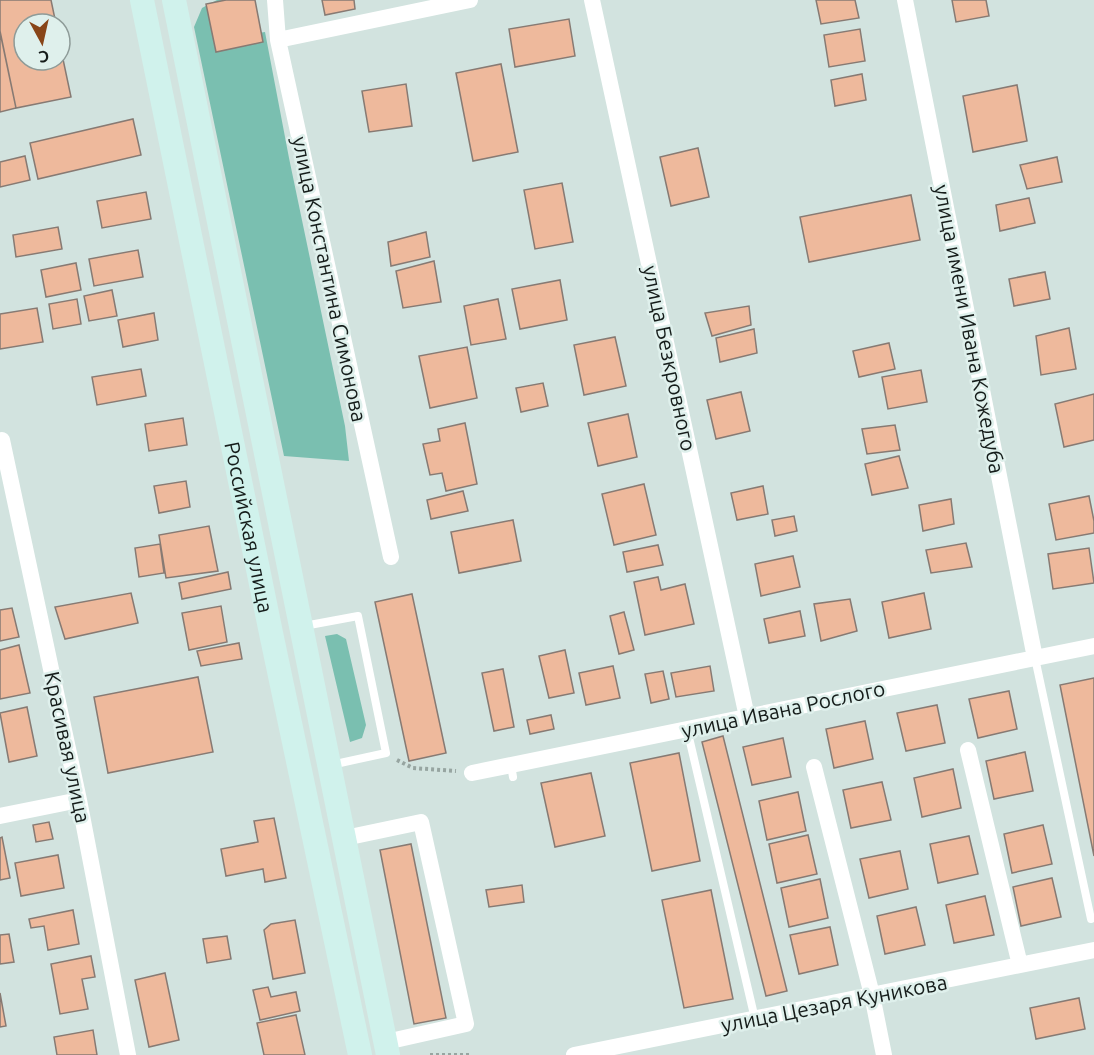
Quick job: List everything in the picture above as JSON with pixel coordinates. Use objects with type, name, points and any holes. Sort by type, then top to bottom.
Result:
[{"type":"main road","name":"Российская улица","points":[[142,0],[278,668],[360,1055]]},
{"type":"main road","name":"Российская улица","points":[[174,0],[387,1049]]},
{"type":"street","name":"улица Константина Симонова","points":[[275,0],[278,40],[391,557]]},
{"type":"street","points":[[278,40],[470,0]]},
{"type":"street","name":"улица Безкровного","points":[[592,0],[747,717]]},
{"type":"street","name":"улица имени Ивана Кожедуба","points":[[905,0],[1035,658]]},
{"type":"street","name":"Красивая улица","points":[[1,440],[79,800],[128,1055]]},
{"type":"street","name":"улица Ивана Рослого","points":[[472,773],[512,771],[687,729],[1094,646]]},
{"type":"street","points":[[968,750],[1020,966]]},
{"type":"street","points":[[814,767],[872,995],[884,1055]]},
{"type":"street","points":[[0,816],[79,800]]},
{"type":"street","points":[[345,838],[422,822],[466,1024],[387,1049]]},
{"type":"street","name":"улица Цезаря Куникова","points":[[574,1055],[1094,950]]},
{"type":"lane","points":[[302,627],[358,616],[386,753],[330,765]]},
{"type":"lane","points":[[1035,658],[1091,919]]},
{"type":"lane","points":[[687,729],[755,1019]]},
{"type":"path","points":[[386,753],[413,768],[472,773]]},
{"type":"path","points":[[430,1055],[469,1055]]},
{"type":"green space","points":[[217,0],[233,0],[241,35],[265,32],[345,426],[349,461],[284,456],[194,27],[202,8]]},
{"type":"green space","points":[[337,634],[346,639],[366,725],[362,738],[350,742],[325,636]]},
{"type":"building","points":[[0,0],[51,0],[54,12],[12,12],[12,72],[66,72],[71,97],[16,108],[0,31]]},
{"type":"building","points":[[226,0],[255,0],[263,42],[216,52],[206,4]]},
{"type":"building","points":[[322,0],[354,0],[355,9],[325,15]]},
{"type":"building","points":[[816,0],[855,0],[859,18],[821,24]]},
{"type":"building","points":[[952,0],[986,0],[989,16],[956,22]]},
{"type":"building","points":[[569,19],[575,56],[515,67],[509,29]]},
{"type":"building","points":[[860,29],[865,61],[829,67],[824,35]]},
{"type":"building","points":[[0,32],[16,108],[0,112]]},
{"type":"building","points":[[501,64],[518,152],[473,161],[456,73]]},
{"type":"building","points":[[862,74],[866,100],[835,106],[831,80]]},
{"type":"building","points":[[406,84],[412,126],[369,132],[362,91]]},
{"type":"building","points":[[1017,85],[1027,141],[973,152],[963,96]]},
{"type":"building","points":[[133,119],[141,155],[38,179],[30,143]]},
{"type":"building","points":[[698,148],[709,197],[671,206],[660,157]]},
{"type":"building","points":[[25,156],[30,180],[0,187],[0,162]]},
{"type":"building","points":[[1057,157],[1062,182],[1027,189],[1020,165]]},
{"type":"building","points":[[562,183],[573,242],[535,249],[524,190]]},
{"type":"building","points":[[146,192],[151,219],[102,228],[97,201]]},
{"type":"building","points":[[911,195],[920,240],[809,262],[800,217]]},
{"type":"building","points":[[1029,198],[1035,223],[1000,231],[996,205]]},
{"type":"building","points":[[58,227],[62,249],[16,257],[13,235]]},
{"type":"building","points":[[426,232],[430,257],[391,266],[388,242]]},
{"type":"building","points":[[138,250],[143,277],[94,286],[89,259]]},
{"type":"building","points":[[434,261],[441,302],[403,308],[396,271]]},
{"type":"building","points":[[76,263],[81,290],[46,297],[41,270]]},
{"type":"building","points":[[1045,272],[1050,299],[1014,306],[1009,279]]},
{"type":"building","points":[[560,280],[567,320],[520,329],[512,289]]},
{"type":"building","points":[[112,290],[117,316],[89,321],[84,296]]},
{"type":"building","points":[[77,299],[81,324],[53,329],[49,304]]},
{"type":"building","points":[[498,299],[506,339],[471,345],[464,306]]},
{"type":"building","points":[[749,306],[751,325],[712,336],[705,313]]},
{"type":"building","points":[[37,308],[43,342],[0,349],[0,314]]},
{"type":"building","points":[[154,313],[158,340],[123,347],[118,320]]},
{"type":"building","points":[[1069,328],[1076,369],[1041,375],[1036,336]]},
{"type":"building","points":[[754,329],[757,353],[720,362],[716,338]]},
{"type":"building","points":[[615,337],[626,386],[584,395],[574,345]]},
{"type":"building","points":[[889,343],[895,369],[859,377],[853,351]]},
{"type":"building","points":[[467,347],[477,398],[430,408],[419,356]]},
{"type":"building","points":[[141,369],[146,396],[97,405],[92,377]]},
{"type":"building","points":[[921,370],[927,402],[888,409],[882,377]]},
{"type":"building","points":[[543,383],[548,406],[521,412],[516,388]]},
{"type":"building","points":[[741,392],[750,431],[716,439],[707,400]]},
{"type":"building","points":[[1094,394],[1094,440],[1064,447],[1055,404]]},
{"type":"building","points":[[628,414],[637,457],[598,466],[588,423]]},
{"type":"building","points":[[183,418],[187,445],[149,451],[145,424]]},
{"type":"building","points":[[465,423],[477,484],[446,491],[442,473],[430,475],[423,444],[440,441],[438,429]]},
{"type":"building","points":[[895,425],[900,450],[867,454],[862,429]]},
{"type":"building","points":[[899,456],[908,488],[872,495],[865,464]]},
{"type":"building","points":[[186,481],[190,507],[159,513],[154,486]]},
{"type":"building","points":[[644,484],[656,535],[614,545],[602,494]]},
{"type":"building","points":[[763,486],[768,514],[737,520],[731,493]]},
{"type":"building","points":[[463,491],[468,511],[431,519],[427,500]]},
{"type":"building","points":[[1089,496],[1094,533],[1056,540],[1049,504]]},
{"type":"building","points":[[951,499],[954,524],[923,531],[919,505]]},
{"type":"building","points":[[794,516],[797,531],[775,536],[772,520]]},
{"type":"building","points":[[513,520],[521,561],[459,573],[451,532]]},
{"type":"building","points":[[209,526],[218,571],[166,578],[159,535]]},
{"type":"building","points":[[966,543],[972,567],[931,573],[926,550]]},
{"type":"building","points":[[160,544],[164,573],[139,577],[135,548]]},
{"type":"building","points":[[658,545],[663,565],[627,572],[623,552]]},
{"type":"building","points":[[1089,548],[1094,583],[1053,589],[1048,554]]},
{"type":"building","points":[[793,556],[800,587],[761,596],[755,564]]},
{"type":"building","points":[[228,572],[231,589],[182,599],[179,583]]},
{"type":"building","points":[[658,577],[661,590],[685,584],[694,624],[645,635],[634,582]]},
{"type":"building","points":[[131,593],[138,623],[65,639],[55,607]]},
{"type":"building","points":[[924,593],[931,629],[889,638],[882,602]]},
{"type":"building","points":[[412,594],[446,753],[409,761],[375,602]]},
{"type":"building","points":[[850,599],[857,631],[821,641],[814,604]]},
{"type":"building","points":[[221,606],[227,642],[189,650],[182,613]]},
{"type":"building","points":[[12,608],[19,637],[0,641],[0,610]]},
{"type":"building","points":[[800,611],[805,636],[769,643],[764,619]]},
{"type":"building","points":[[624,612],[634,650],[619,654],[610,616]]},
{"type":"building","points":[[239,643],[242,659],[201,666],[197,651]]},
{"type":"building","points":[[19,645],[30,693],[0,699],[0,650]]},
{"type":"building","points":[[565,650],[574,693],[549,698],[539,656]]},
{"type":"building","points":[[613,666],[620,698],[586,705],[579,673]]},
{"type":"building","points":[[710,666],[714,691],[676,697],[671,673]]},
{"type":"building","points":[[503,669],[514,727],[494,731],[482,673]]},
{"type":"building","points":[[663,671],[669,699],[651,703],[645,674]]},
{"type":"building","points":[[198,677],[213,752],[108,773],[94,697]]},
{"type":"building","points":[[1094,678],[1094,856],[1060,685]]},
{"type":"building","points":[[1009,691],[1017,729],[978,738],[969,699]]},
{"type":"building","points":[[937,705],[945,743],[906,751],[897,713]]},
{"type":"building","points":[[27,707],[37,756],[9,762],[0,713]]},
{"type":"building","points":[[551,715],[554,729],[530,734],[527,720]]},
{"type":"building","points":[[865,721],[873,759],[834,768],[826,729]]},
{"type":"building","points":[[723,736],[787,991],[766,996],[702,742]]},
{"type":"building","points":[[783,738],[791,777],[752,785],[743,747]]},
{"type":"building","points":[[1025,752],[1033,791],[994,799],[986,761]]},
{"type":"building","points":[[679,753],[700,861],[652,871],[630,763]]},
{"type":"building","points":[[953,769],[961,808],[922,817],[914,778]]},
{"type":"building","points":[[591,773],[605,836],[555,847],[541,783]]},
{"type":"building","points":[[882,782],[891,820],[851,828],[843,790]]},
{"type":"building","points":[[798,792],[806,831],[767,840],[759,801]]},
{"type":"building","points":[[274,818],[286,878],[265,882],[263,869],[226,876],[221,849],[258,842],[254,821]]},
{"type":"building","points":[[49,822],[53,839],[36,842],[33,825]]},
{"type":"building","points":[[1043,825],[1052,864],[1012,873],[1004,834]]},
{"type":"building","points":[[808,835],[817,874],[777,883],[769,844]]},
{"type":"building","points":[[969,836],[978,874],[938,883],[930,844]]},
{"type":"building","points":[[2,837],[10,878],[0,880],[0,838]]},
{"type":"building","points":[[411,844],[446,1018],[414,1024],[380,850]]},
{"type":"building","points":[[900,851],[908,889],[869,898],[860,859]]},
{"type":"building","points":[[58,855],[64,888],[21,896],[15,863]]},
{"type":"building","points":[[1052,878],[1061,917],[1021,926],[1013,887]]},
{"type":"building","points":[[820,879],[828,918],[789,927],[781,888]]},
{"type":"building","points":[[522,885],[524,902],[489,907],[486,890]]},
{"type":"building","points":[[711,890],[733,999],[684,1008],[662,900]]},
{"type":"building","points":[[985,896],[994,935],[954,943],[946,905]]},
{"type":"building","points":[[916,907],[925,945],[885,954],[877,916]]},
{"type":"building","points":[[73,910],[79,944],[48,950],[44,926],[31,928],[29,919]]},
{"type":"building","points":[[295,920],[305,973],[273,979],[264,930],[271,924]]},
{"type":"building","points":[[830,927],[838,965],[799,974],[790,935]]},
{"type":"building","points":[[9,934],[14,962],[0,964],[0,935]]},
{"type":"building","points":[[227,936],[231,959],[207,963],[203,939]]},
{"type":"building","points":[[91,956],[95,977],[82,979],[88,1009],[60,1014],[51,964]]},
{"type":"building","points":[[165,973],[179,1040],[149,1047],[135,980]]},
{"type":"building","points":[[268,987],[271,997],[296,992],[300,1011],[260,1020],[253,990]]},
{"type":"building","points":[[0,993],[6,1026],[0,1027]]},
{"type":"building","points":[[1079,998],[1085,1029],[1036,1039],[1030,1008]]},
{"type":"building","points":[[296,1015],[305,1055],[264,1055],[257,1023]]},
{"type":"building","points":[[93,1030],[97,1055],[57,1055],[54,1037]]}]
